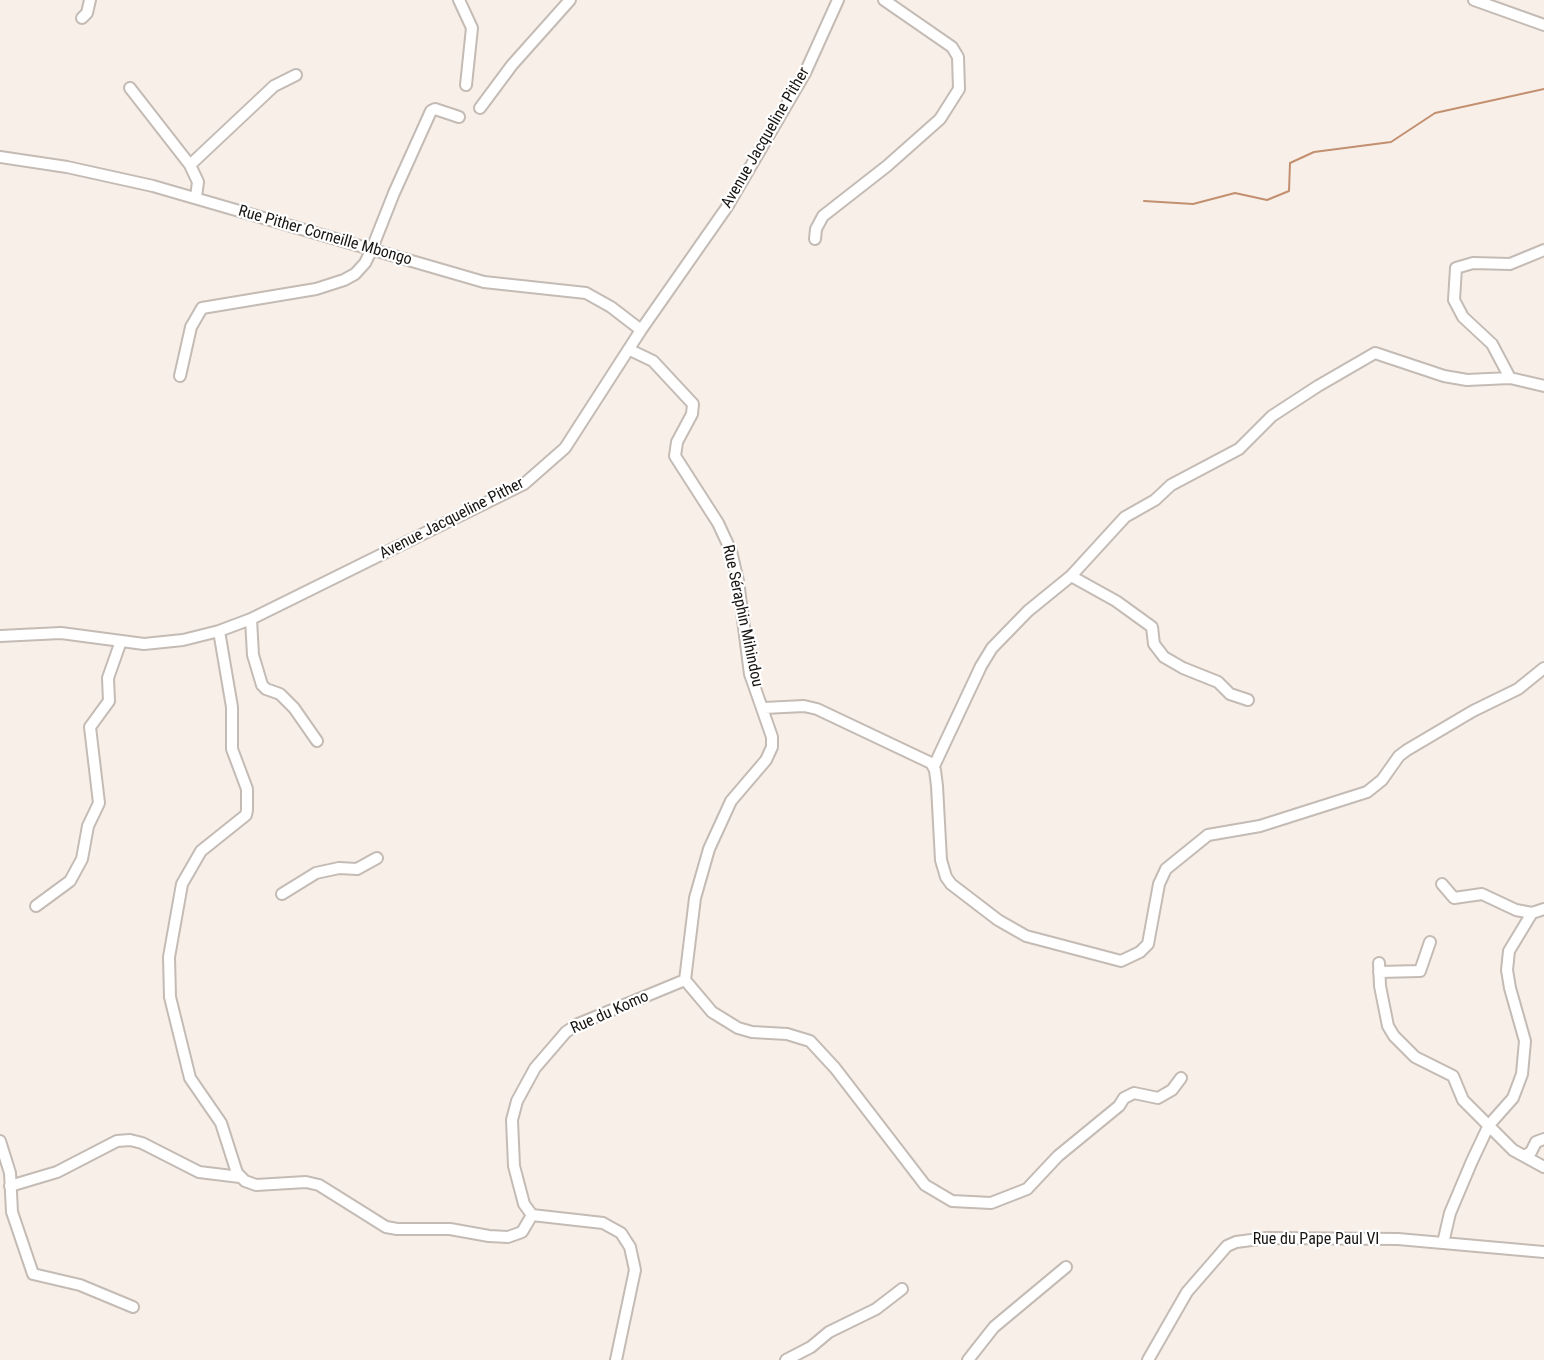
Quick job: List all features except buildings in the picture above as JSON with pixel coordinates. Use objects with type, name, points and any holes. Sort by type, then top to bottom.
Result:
[{"type":"street","points":[[82,18],[87,13],[90,0]]},
{"type":"street","points":[[459,0],[472,28],[466,85]]},
{"type":"street","points":[[480,108],[512,65],[570,0]]},
{"type":"street","points":[[828,0],[830,20]]},
{"type":"street","name":"Avenue Jacqueline Pither","points":[[0,636],[61,633],[121,641],[164,643],[219,631],[250,619],[524,484],[565,448],[641,330],[707,237],[749,172],[805,73],[838,0]]},
{"type":"street","points":[[815,239],[816,229],[823,216],[870,180],[940,119],[959,88],[960,66],[952,47],[884,0]]},
{"type":"street","points":[[1474,0],[1544,25]]},
{"type":"street","points":[[190,165],[274,86],[296,75]]},
{"type":"street","points":[[130,88],[190,165],[198,182],[196,197]]},
{"type":"street","points":[[180,376],[191,327],[202,308],[316,289],[344,280],[365,263],[431,111],[435,109],[459,117]]},
{"type":"street","name":"Rue Pither Corneille Mbongo","points":[[0,157],[66,166],[196,197],[371,251],[495,285],[586,293],[641,330]]},
{"type":"street","points":[[1510,378],[1492,344],[1462,317],[1454,300],[1456,268],[1473,263],[1510,264],[1544,250]]},
{"type":"street","name":"Rue Séraphin Mihindou","points":[[630,350],[653,361],[693,404],[692,414],[677,442],[675,456],[718,523],[731,551],[738,581],[750,674],[764,708],[772,736],[772,747],[766,759],[731,801],[709,849],[695,898],[685,980]]},
{"type":"street","points":[[1544,386],[1510,378],[1467,380],[1444,376],[1375,353],[1272,416],[1239,449],[1171,485],[1155,500],[1125,517],[1071,576],[1028,611],[993,648],[934,766],[941,860],[946,877],[951,884],[998,920],[1026,936],[1121,961],[1140,952],[1148,944],[1159,884],[1166,869],[1208,835],[1260,826],[1367,792],[1382,780],[1399,756],[1407,750],[1473,711],[1518,689],[1544,668]]},
{"type":"street","points":[[1071,576],[1116,601],[1152,627],[1155,644],[1164,657],[1183,668],[1218,682],[1230,694],[1248,700]]},
{"type":"street","points":[[250,619],[253,655],[262,685],[280,694],[294,708],[317,741]]},
{"type":"street","points":[[219,631],[232,707],[232,749],[246,789],[247,810],[246,815],[201,851],[182,884],[169,957],[170,997],[190,1078],[221,1123],[240,1177]]},
{"type":"street","points":[[36,906],[70,881],[82,859],[88,826],[99,803],[90,727],[109,701],[108,678],[121,641]]},
{"type":"street","points":[[764,708],[804,706],[817,709],[862,733],[925,759],[934,766]]},
{"type":"street","points":[[282,894],[316,873],[339,868],[357,869],[377,858]]},
{"type":"street","points":[[1442,884],[1454,898],[1482,894],[1516,909],[1532,913],[1544,909]]},
{"type":"street","points":[[1443,1243],[1450,1213],[1489,1125],[1513,1098],[1526,1056],[1526,1041],[1507,970],[1509,951],[1532,913]]},
{"type":"street","points":[[1430,942],[1420,971],[1379,967],[1389,1026],[1394,1036],[1415,1057],[1453,1076],[1463,1100],[1513,1150],[1544,1167]]},
{"type":"street","points":[[685,980],[712,1012],[738,1028],[752,1032],[787,1034],[810,1041],[835,1068],[925,1185],[952,1202],[991,1203],[1027,1189],[1058,1156],[1119,1106],[1124,1098],[1134,1094],[1158,1098],[1172,1090],[1181,1078]]},
{"type":"street","name":"Rue du Komo","points":[[532,1215],[524,1204],[518,1184],[510,1130],[517,1101],[535,1068],[572,1028],[685,980]]},
{"type":"street","points":[[1524,1156],[1531,1152],[1536,1142],[1544,1139]]},
{"type":"street","points":[[10,1186],[57,1172],[117,1141],[130,1140],[142,1143],[199,1172],[240,1177],[256,1185],[306,1182],[319,1185],[387,1227],[397,1229],[450,1229],[508,1237],[522,1232],[532,1215],[603,1223],[615,1228],[628,1242],[635,1270],[616,1360]]},
{"type":"street","points":[[0,1141],[10,1173],[12,1212],[33,1274],[80,1285],[133,1307]]},
{"type":"street","name":"Rue du Pape Paul VI","points":[[1148,1360],[1188,1292],[1227,1246],[1236,1242],[1267,1238],[1398,1239],[1544,1252]]},
{"type":"street","points":[[968,1360],[994,1327],[1066,1267]]},
{"type":"street","points":[[786,1360],[811,1347],[829,1332],[876,1309],[902,1289]]},
{"type":"waterway","points":[[1144,201],[1193,204],[1235,193],[1267,200],[1289,191],[1290,163],[1314,152],[1391,142],[1435,113],[1544,89]]}]
